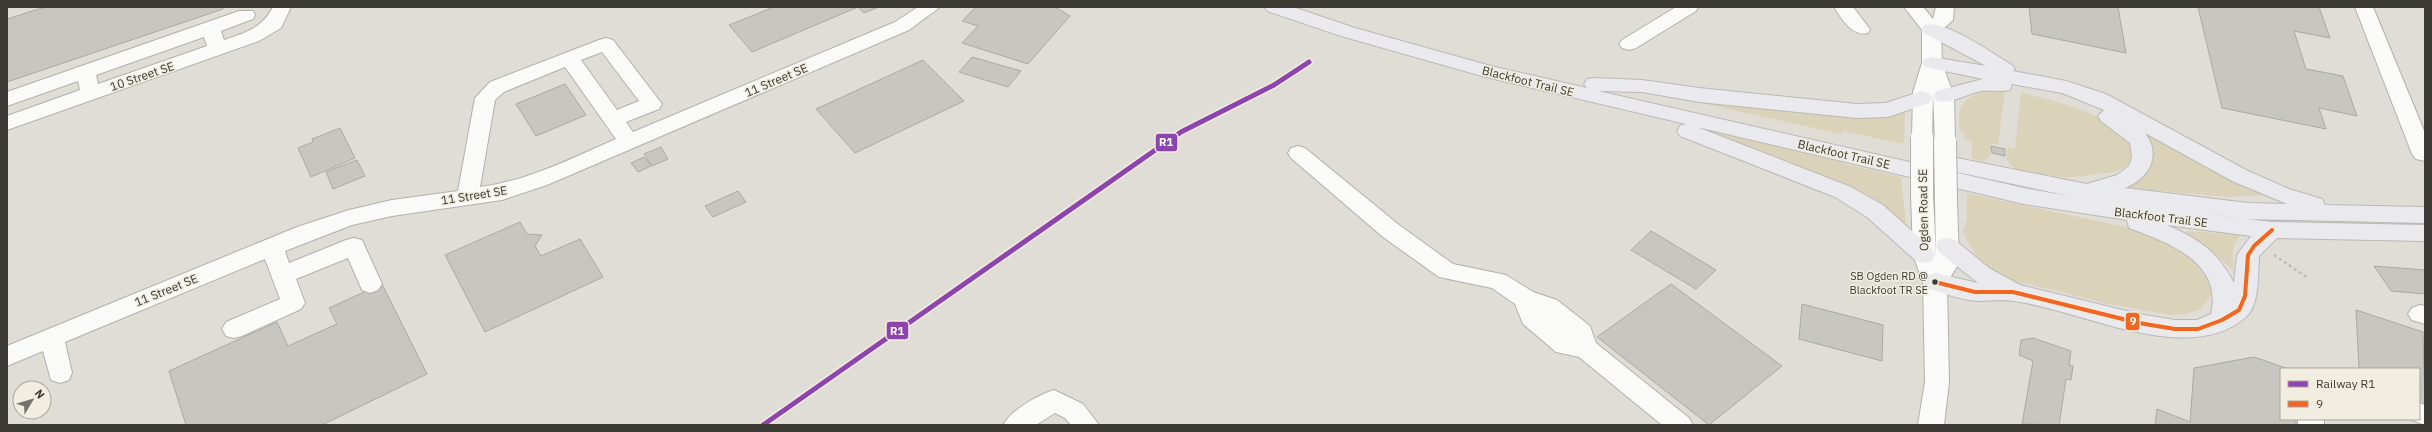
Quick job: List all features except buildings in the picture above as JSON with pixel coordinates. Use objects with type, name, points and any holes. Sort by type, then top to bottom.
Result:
[{"type":"main road","name":"Blackfoot Trail SE","points":[[1274,7],[1348,32],[1474,68],[1593,90],[2077,190],[2248,211],[2425,214]]},
{"type":"main road","name":"Blackfoot Trail SE","points":[[1314,7],[1420,40],[1593,90],[2024,196],[2106,210],[2272,230],[2425,233]]},
{"type":"main road","points":[[1931,29],[1951,38],[1998,66],[2028,79]]},
{"type":"main road","points":[[1932,62],[2066,87],[2099,99],[2240,176],[2281,194],[2334,212]]},
{"type":"main road","points":[[1944,96],[1981,85],[1992,84],[2015,86],[2056,95],[2108,116],[2127,128],[2140,142],[2143,154],[2141,166],[2129,178],[2108,186],[2077,190]]},
{"type":"main road","points":[[1593,90],[1642,86],[1707,96],[1857,111],[1888,110],[1922,98]]},
{"type":"main road","points":[[1593,90],[1642,117],[1719,142],[1842,192],[1875,211],[1924,255]]},
{"type":"main road","points":[[2106,210],[2176,237],[2205,257],[2216,268],[2226,292],[2227,308],[2222,320]]},
{"type":"main road","points":[[1935,282],[1975,292],[2013,292],[2139,323],[2174,329],[2198,329],[2222,320],[2239,310],[2245,296],[2248,255],[2254,246],[2272,230]]},
{"type":"main road","points":[[1947,246],[1981,274],[2013,292]]},
{"type":"street","name":"11 Street SE","points":[[7,356],[272,247],[349,218],[392,208],[502,192],[539,180],[630,143],[902,26],[932,7]]},
{"type":"street","points":[[1629,44],[1689,7]]},
{"type":"street","points":[[1843,7],[1861,29]]},
{"type":"street","points":[[1913,7],[1931,29],[1932,62]]},
{"type":"street","points":[[1931,29],[1944,20],[1945,7]]},
{"type":"street","points":[[2364,7],[2423,154]]},
{"type":"street","points":[[7,99],[246,15]]},
{"type":"street","name":"10 Street SE","points":[[7,123],[252,37],[278,16]]},
{"type":"street","points":[[210,28],[218,49]]},
{"type":"street","points":[[468,197],[485,98],[497,87],[606,44],[652,104],[613,120]]},
{"type":"street","points":[[569,58],[630,143]]},
{"type":"street","name":"Ogden Road SE","points":[[1932,62],[1944,96],[1948,263],[1935,282]]},
{"type":"street","name":"Ogden Road SE","points":[[1931,425],[1937,382],[1935,282],[1924,255],[1922,194],[1922,98],[1932,62]]},
{"type":"street","points":[[85,72],[91,94]]},
{"type":"street","points":[[1298,154],[1391,231],[1447,271],[1498,281],[1525,298],[1531,318],[1565,345],[1585,348],[1680,425]]},
{"type":"street","points":[[283,275],[354,246],[370,284]]},
{"type":"street","points":[[234,329],[293,302],[272,247]]},
{"type":"street","points":[[52,338],[60,373]]},
{"type":"street","points":[[1016,425],[1054,400],[1074,411],[1086,425]]},
{"type":"path","points":[[2271,252],[2308,278]]},
{"type":"shaded area","points":[[2005,90],[1998,145],[1991,143],[1991,154],[1983,162],[1972,159],[1972,142],[1964,138],[1964,132],[1959,130],[1959,118],[1963,104],[1966,100],[1977,94],[1974,91]]},
{"type":"shaded area","points":[[2021,93],[2066,105],[2100,118],[2114,127],[2125,137],[2131,149],[2131,160],[2125,167],[2115,172],[2076,177],[2051,176],[2015,170],[2006,159],[2008,147],[2015,149]]},
{"type":"shaded area","points":[[1702,101],[1874,117],[1905,112],[1904,144],[1843,131],[1841,134],[1702,103]]},
{"type":"shaded area","points":[[2134,124],[2237,183],[2264,195],[2227,197],[2127,187],[2147,175],[2151,168],[2149,152]]},
{"type":"shaded area","points":[[1697,127],[1840,160],[1841,163],[1901,177],[1906,225],[1886,207],[1859,191]]},
{"type":"shaded area","points":[[1967,193],[2134,229],[2179,244],[2209,272],[2213,293],[2201,309],[2184,314],[2170,315],[2109,304],[2004,278],[1990,269],[1979,259],[1966,239],[1963,231],[1967,221]]},
{"type":"shaded area","points":[[2187,231],[2240,235],[2235,243],[2233,252],[2234,271],[2204,245],[2185,234]]},
{"type":"rail line","name":"R1","points":[[763,425],[1181,132],[1274,85],[1309,62]]},
{"type":"transit line","name":"9","points":[[1935,282],[1975,292],[2013,292],[2139,323],[2175,329],[2198,329],[2222,320],[2239,310],[2245,296],[2248,255],[2254,246],[2272,230]]},
{"type":"place","name":"SB Ogden RD @ Blackfoot TR SE","points":[[1935,282]]}]
